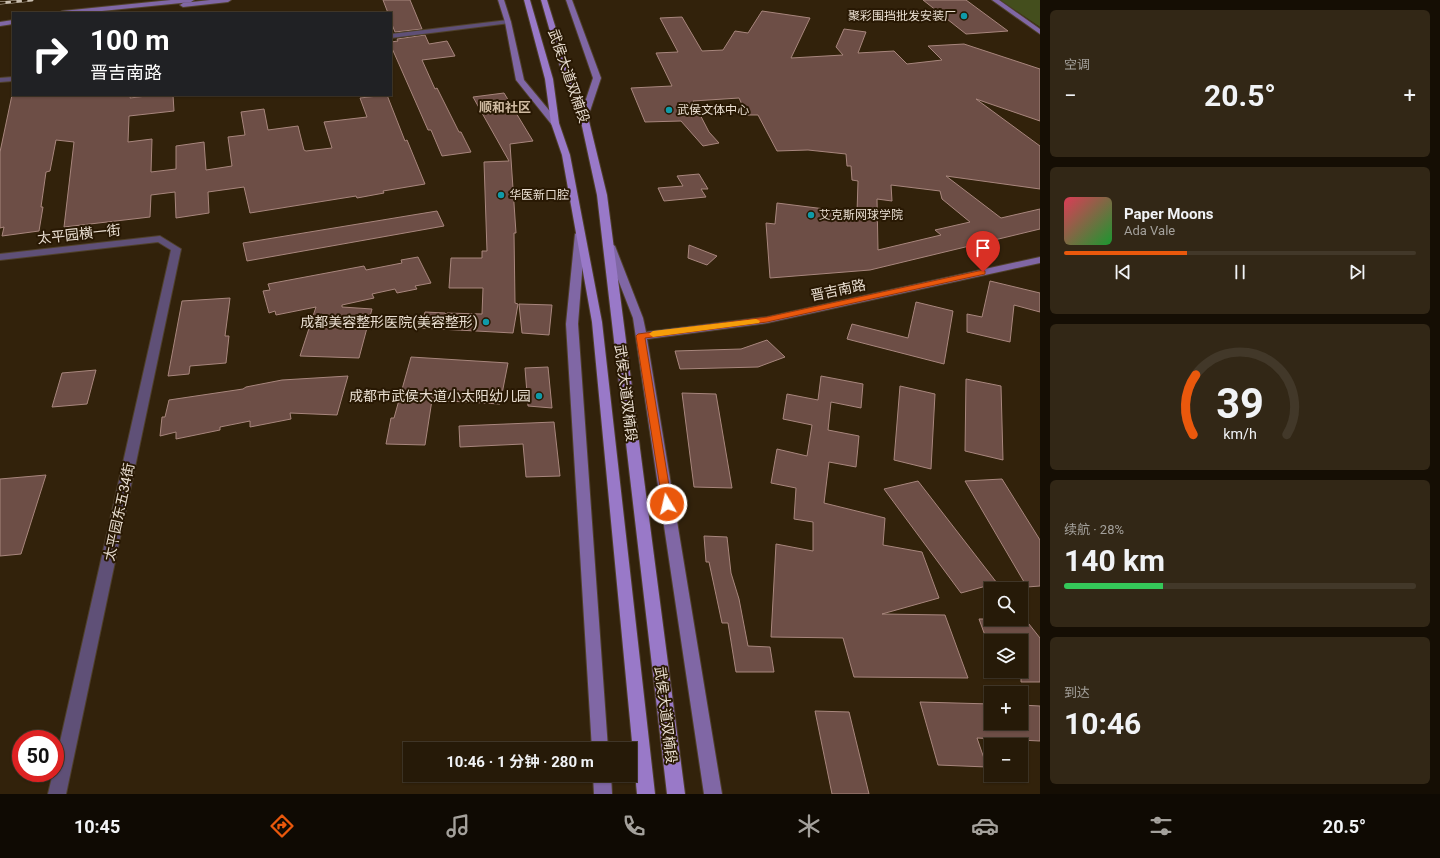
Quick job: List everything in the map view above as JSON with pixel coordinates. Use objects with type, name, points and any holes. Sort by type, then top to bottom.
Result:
[{"type":"main road","name":"武侯大道双楠段","points":[[527,0],[549,79],[555,123],[566,155],[597,322],[646,794]]},
{"type":"main road","name":"武侯大道双楠段","points":[[544,0],[567,77],[584,117],[602,195],[676,794]]},
{"type":"street","points":[[72,12],[191,0]]},
{"type":"street","points":[[113,12],[228,0]]},
{"type":"street","points":[[501,0],[508,22],[520,80],[555,123]]},
{"type":"street","points":[[569,0],[597,78],[584,117]]},
{"type":"street","points":[[995,0],[1040,32]]},
{"type":"street","points":[[0,19],[12,18]]},
{"type":"street","points":[[0,24],[12,22]]},
{"type":"street","points":[[392,36],[508,22]]},
{"type":"street","points":[[0,80],[12,79]]},
{"type":"street","points":[[580,234],[572,324],[600,742]]},
{"type":"street","name":"太平园横一街","points":[[0,257],[160,239]]},
{"type":"street","name":"太平园东五34街","points":[[57,794],[176,249],[160,239]]},
{"type":"street","points":[[608,242],[638,318],[712,794]]},
{"type":"street","name":"晋吉南路","points":[[641,336],[767,320],[1040,260]]},
{"type":"street","points":[[602,782],[603,794]]},
{"type":"green space","points":[[1000,0],[1040,0],[1040,27]]},
{"type":"building","points":[[383,0],[410,0],[422,29],[395,32],[392,24],[392,12],[388,12]]},
{"type":"building","name":"聚彩围挡批发安装厂","points":[[923,0],[966,0],[1008,31],[966,34]]},
{"type":"building","points":[[762,11],[810,18],[791,58],[843,55],[836,47],[844,29],[866,32],[858,53],[894,51],[907,64],[942,60],[928,46],[964,44],[1040,69],[1040,121],[976,99],[1040,146],[1040,189],[946,176],[1001,218],[1040,209],[1040,229],[870,270],[770,278],[766,223],[775,224],[777,203],[857,213],[858,181],[852,180],[851,166],[847,166],[846,154],[808,150],[777,151],[758,115],[747,115],[739,98],[693,101],[709,132],[719,143],[703,146],[681,121],[645,122],[631,88],[672,86],[656,53],[678,52],[660,18],[682,17],[702,51],[723,50],[735,31],[748,33]],"holes":[[[891,185],[940,191],[942,199],[970,222],[935,230],[941,235],[878,250],[877,199],[892,201]]]},
{"type":"building","points":[[425,35],[429,44],[447,41],[455,56],[422,60],[435,89],[437,88],[459,132],[461,132],[471,152],[442,156],[431,130],[428,130],[392,48],[392,42],[398,41],[397,39]]},
{"type":"building","points":[[504,93],[533,141],[510,144],[516,233],[514,233],[515,303],[518,304],[513,333],[421,328],[425,312],[445,313],[447,316],[447,313],[482,314],[483,288],[449,288],[451,258],[482,258],[482,251],[487,251],[484,162],[509,161],[473,97]]},
{"type":"building","points":[[12,95],[131,96],[130,98],[147,96],[173,96],[174,111],[129,116],[128,142],[152,139],[151,172],[176,169],[176,146],[204,142],[206,170],[232,166],[228,137],[245,135],[241,112],[264,109],[268,130],[298,126],[304,150],[306,151],[332,148],[324,122],[367,117],[360,98],[387,96],[405,141],[407,140],[425,184],[383,191],[384,193],[357,198],[356,196],[250,213],[244,187],[208,192],[209,213],[176,218],[175,192],[151,195],[150,217],[64,227],[74,142],[56,140],[50,171],[46,172],[39,231],[2,236],[4,227],[0,228],[0,152]]},
{"type":"building","points":[[699,174],[708,189],[701,189],[706,197],[664,201],[658,188],[683,186],[677,176]]},
{"type":"building","points":[[437,211],[444,226],[247,261],[243,243]]},
{"type":"building","points":[[689,245],[717,256],[707,265],[688,258]]},
{"type":"building","points":[[418,257],[431,283],[415,286],[417,289],[397,293],[395,289],[372,294],[374,298],[342,305],[342,307],[372,309],[359,358],[300,356],[316,307],[276,315],[275,311],[269,313],[263,291],[270,290],[268,284],[364,266],[366,270],[402,263],[401,260]]},
{"type":"building","points":[[990,281],[1040,293],[1040,312],[1014,305],[1010,342],[967,332],[967,314],[982,317]]},
{"type":"building","points":[[230,298],[225,336],[229,336],[226,363],[190,366],[189,374],[168,376],[182,301]]},
{"type":"building","points":[[916,302],[953,311],[944,364],[847,339],[852,324],[908,338]]},
{"type":"building","points":[[519,304],[552,305],[549,335],[522,333]]},
{"type":"building","points":[[767,340],[785,357],[758,367],[680,369],[675,351],[741,349]]},
{"type":"building","points":[[411,357],[508,363],[500,404],[432,400],[425,445],[386,444],[391,418],[394,418]]},
{"type":"building","points":[[548,367],[552,408],[528,406],[525,368]]},
{"type":"building","points":[[96,370],[87,404],[52,407],[62,373]]},
{"type":"building","points":[[348,376],[337,415],[290,413],[291,419],[250,427],[250,421],[220,427],[220,430],[176,439],[176,432],[160,436],[162,417],[165,417],[169,400],[243,389],[246,387],[282,380]]},
{"type":"building","points":[[821,376],[863,384],[861,408],[831,402],[828,430],[859,436],[856,467],[829,462],[824,503],[885,518],[883,545],[922,552],[939,598],[882,614],[945,615],[968,678],[854,677],[843,638],[771,637],[776,544],[813,551],[813,522],[794,519],[796,488],[771,483],[777,449],[807,456],[812,425],[783,419],[787,394],[818,400]]},
{"type":"building","points":[[966,379],[1001,386],[1003,460],[965,451]]},
{"type":"building","points":[[900,386],[935,394],[931,469],[894,460]]},
{"type":"building","points":[[682,393],[716,394],[732,488],[694,487]]},
{"type":"building","name":"成都市武侯大道小太阳幼儿园","points":[[554,422],[560,476],[526,477],[523,444],[460,447],[459,426]]},
{"type":"building","points":[[46,475],[21,554],[0,556],[0,479]]},
{"type":"building","points":[[1002,479],[1040,540],[1040,586],[1028,587],[1028,582],[1024,582],[965,481]]},
{"type":"building","points":[[918,481],[996,582],[984,582],[984,587],[961,593],[884,489]]},
{"type":"building","points":[[704,536],[727,537],[731,573],[739,599],[748,646],[770,647],[774,672],[736,672],[728,623],[722,623],[709,562],[706,562]]},
{"type":"building","points":[[979,619],[984,619],[984,626],[1028,626],[1028,623],[1040,638],[1040,682],[1021,682],[1021,678],[1028,678],[1028,634],[984,634]]},
{"type":"building","points":[[920,702],[984,704],[984,730],[1028,730],[1028,705],[1040,706],[1040,741],[1028,740],[1028,738],[977,738],[984,758],[984,767],[938,765]]},
{"type":"building","points":[[815,711],[849,712],[869,794],[832,794]]},
{"type":"railway","points":[[0,3],[32,0]]},
{"type":"slow traffic","points":[[653,334],[756,321]]},
{"type":"place","name":"聚彩围挡批发安装厂","points":[[964,16]]},
{"type":"place","name":"武侯文体中心","points":[[669,110]]},
{"type":"place","name":"华医新口腔","points":[[501,195]]},
{"type":"place","name":"艾克斯网球学院","points":[[811,215]]},
{"type":"place","name":"成都美容整形医院(美容整形)","points":[[486,322]]},
{"type":"place","name":"成都市武侯大道小太阳幼儿园","points":[[539,396]]},
{"type":"district","name":"顺和社区","points":[[505,107]]},
{"type":"route","points":[[667,504],[641,336],[767,320],[983,272]]}]
